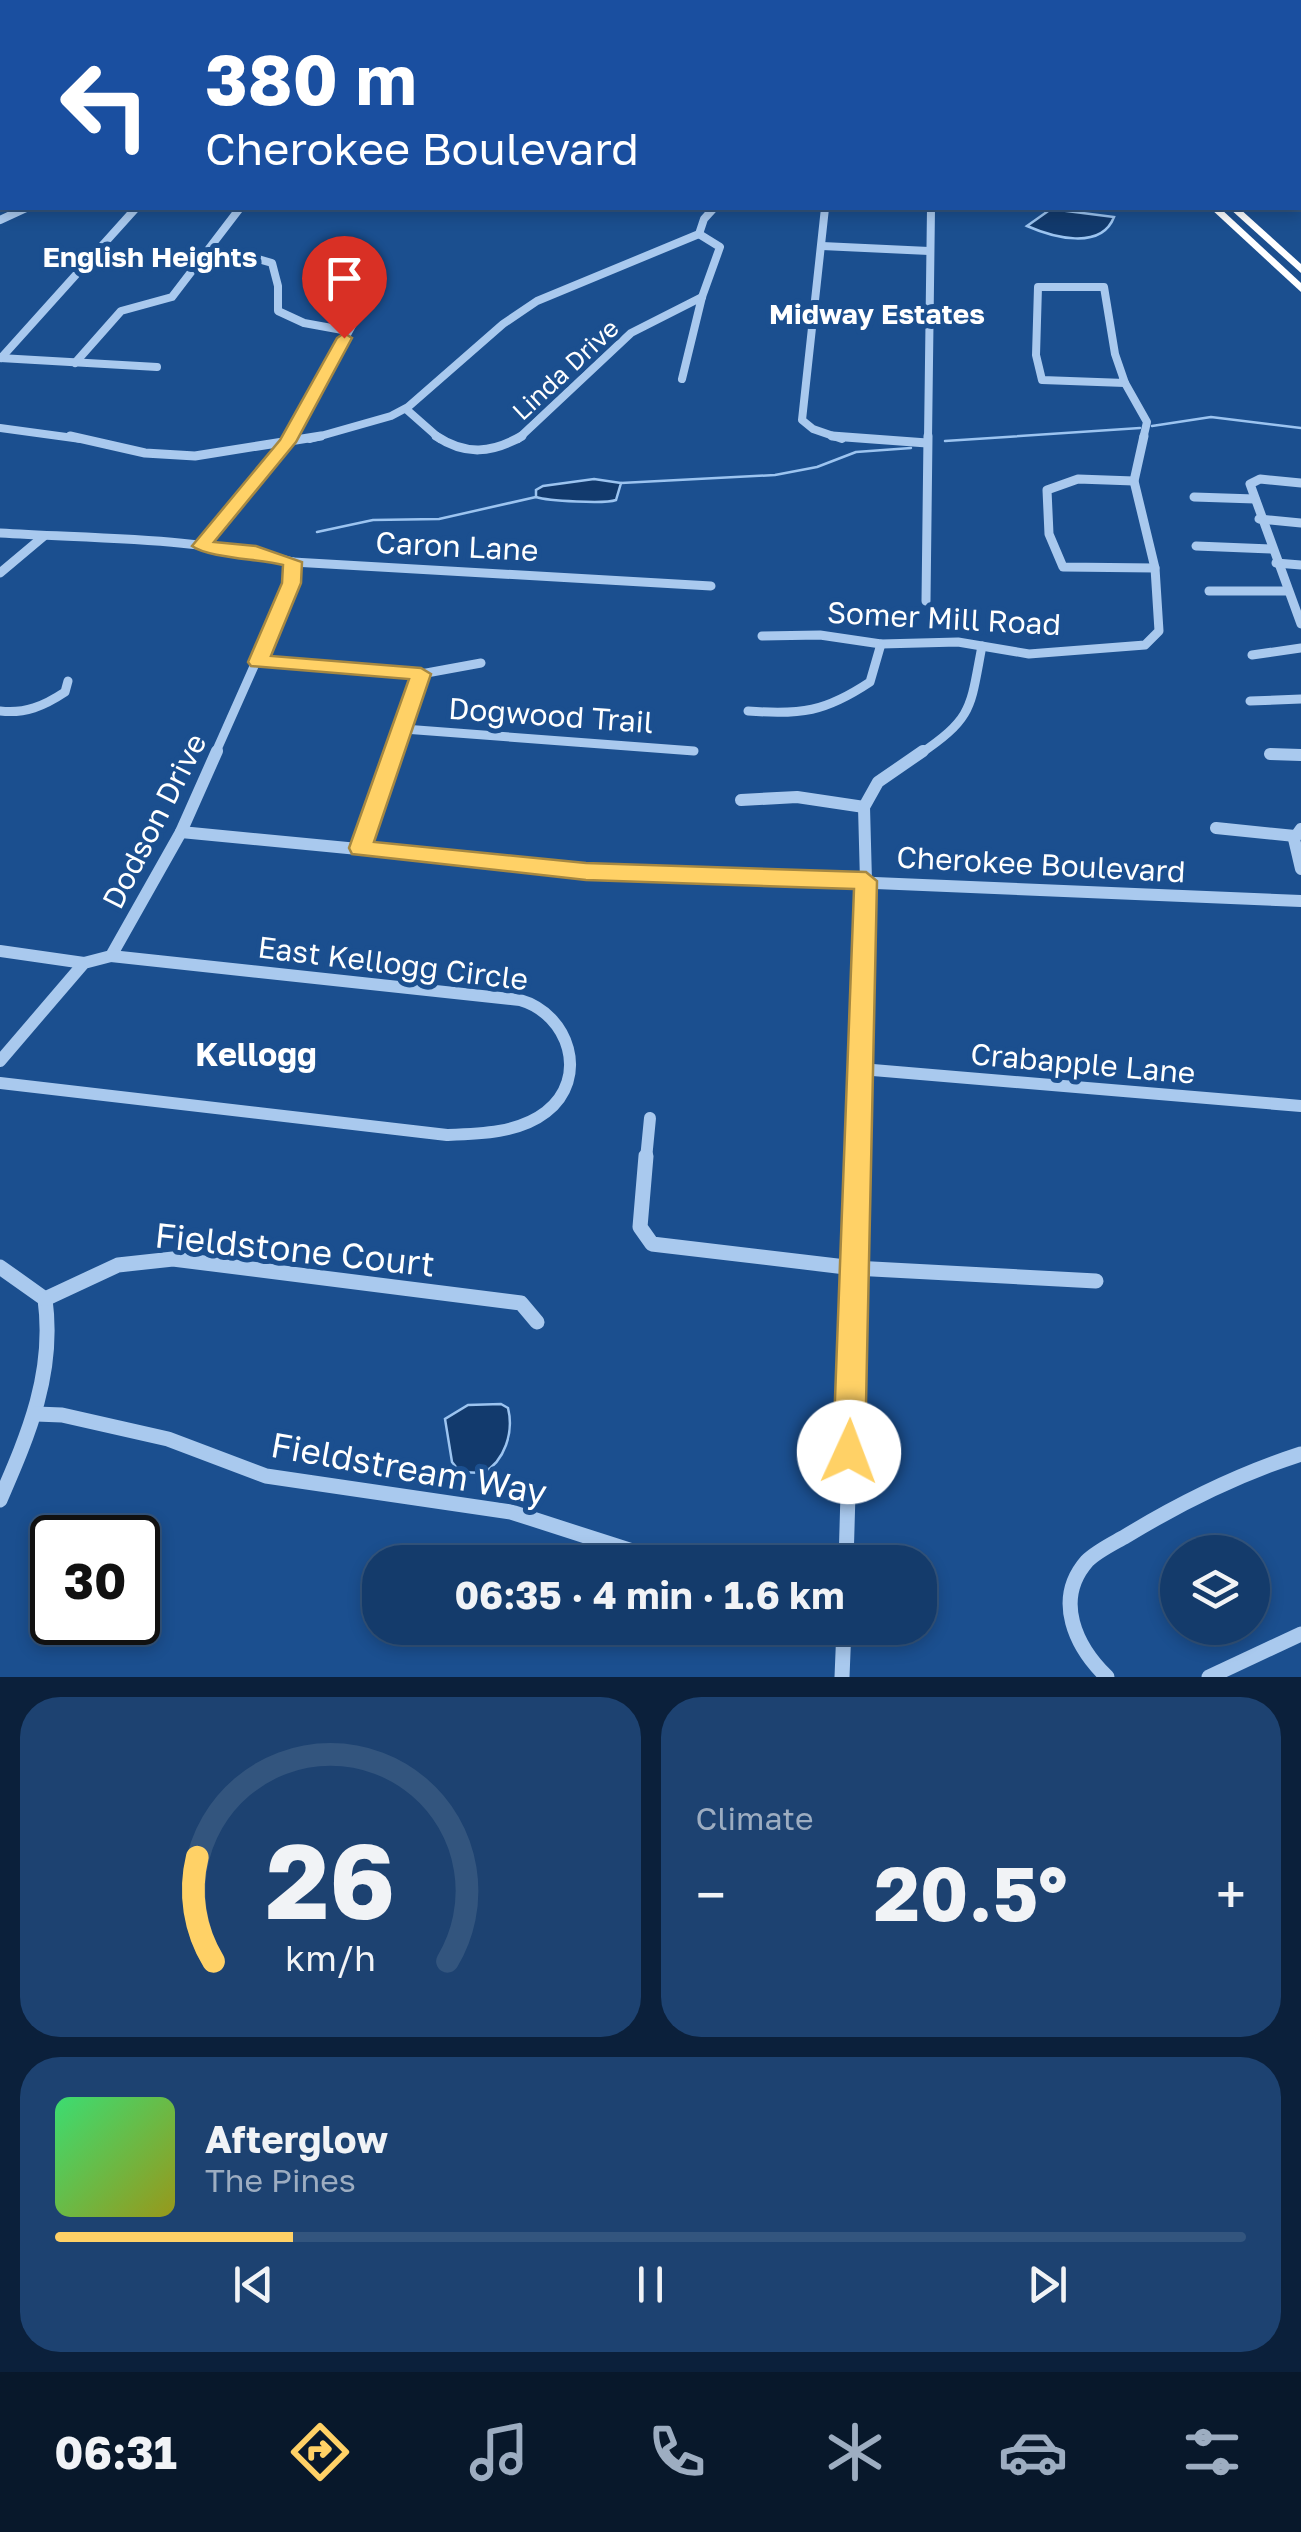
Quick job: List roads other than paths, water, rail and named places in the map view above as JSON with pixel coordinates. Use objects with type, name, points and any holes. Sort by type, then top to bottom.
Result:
[{"type":"highway","points":[[1217,210],[1301,289]]},
{"type":"highway","points":[[1236,210],[1301,270]]},
{"type":"street","points":[[1,358],[134,210]]},
{"type":"street","points":[[74,363],[121,311],[172,297],[238,210]]},
{"type":"street","points":[[0,428],[44,430],[120,450],[167,456],[288,442],[362,425],[406,409],[516,313],[541,298],[699,234],[712,210]]},
{"type":"street","points":[[826,210],[802,420],[811,430],[838,437],[926,442]]},
{"type":"street","points":[[926,601],[931,210]]},
{"type":"street","points":[[682,379],[702,296],[720,248],[699,234]]},
{"type":"street","points":[[822,246],[929,252]]},
{"type":"street","points":[[202,256],[251,257],[272,263],[278,286],[278,311],[304,323],[348,331]]},
{"type":"street","points":[[201,546],[288,442],[374,285]]},
{"type":"street","name":"Somer Mill Road","points":[[762,636],[820,635],[881,644],[958,642],[1029,654],[1144,644],[1158,631],[1155,568],[1134,481],[1147,422],[1128,398],[1112,341],[1112,309],[1104,287],[1038,287],[1036,355],[1042,380],[1124,384]]},
{"type":"street","name":"Linda Drive","points":[[406,409],[455,449],[470,453],[506,447],[526,434],[631,333],[702,296]]},
{"type":"street","points":[[1,358],[156,367]]},
{"type":"street","points":[[1301,482],[1260,479],[1250,484],[1259,519],[1301,624]]},
{"type":"street","points":[[1134,481],[1058,482],[1048,490],[1050,534],[1062,566],[1155,568]]},
{"type":"street","points":[[1194,497],[1255,498]]},
{"type":"street","points":[[1259,519],[1301,523]]},
{"type":"street","name":"Caron Lane","points":[[0,533],[201,546],[256,552],[293,562],[711,586]]},
{"type":"street","points":[[0,572],[44,536]]},
{"type":"street","points":[[1196,546],[1270,549]]},
{"type":"street","name":"Dodson Drive","points":[[84,964],[111,956],[181,832],[291,583],[293,562]]},
{"type":"street","points":[[1276,564],[1301,565]]},
{"type":"street","points":[[1209,591],[1286,590]]},
{"type":"street","points":[[748,711],[811,714],[832,708],[870,682],[881,644]]},
{"type":"street","points":[[846,1545],[866,881],[864,807],[878,782],[955,730],[969,712],[982,646]]},
{"type":"street","points":[[1252,654],[1301,648]]},
{"type":"street","points":[[258,662],[421,674],[481,664]]},
{"type":"street","points":[[360,848],[421,674]]},
{"type":"street","points":[[0,711],[22,713],[39,707],[65,692],[68,681]]},
{"type":"street","points":[[1250,701],[1301,699]]},
{"type":"street","name":"Dogwood Trail","points":[[404,729],[694,751]]},
{"type":"street","points":[[1270,754],[1301,755]]},
{"type":"street","points":[[740,800],[797,797],[864,807]]},
{"type":"street","points":[[1216,828],[1298,833],[1301,869]]},
{"type":"street","name":"Cherokee Boulevard","points":[[181,832],[586,871],[1301,900]]},
{"type":"street","points":[[0,951],[84,964]]},
{"type":"street","name":"East Kellogg Circle","points":[[0,1083],[447,1135],[508,1129],[542,1116],[569,1086],[571,1061],[553,1016],[540,1006],[509,997],[111,956]]},
{"type":"street","points":[[0,1061],[84,964]]},
{"type":"street","name":"Crabapple Lane","points":[[861,1069],[1301,1106]]},
{"type":"street","points":[[650,1118],[640,1226],[652,1244],[854,1268],[1096,1281]]},
{"type":"street","name":"Fieldstone Court","points":[[45,1299],[118,1265],[173,1259],[521,1303],[537,1322]]},
{"type":"street","points":[[0,1266],[45,1299],[51,1328],[51,1365],[36,1414],[0,1500]]},
{"type":"street","name":"Fieldstream Way","points":[[36,1414],[62,1416],[168,1440],[266,1476],[511,1512],[614,1545]]},
{"type":"street","points":[[1106,1677],[1078,1645],[1070,1621],[1071,1586],[1089,1559],[1189,1497],[1261,1466],[1301,1454]]},
{"type":"street","points":[[1208,1677],[1301,1634]]},
{"type":"street","points":[[842,1677],[843,1645]]},
{"type":"water","points":[[1050,210],[1114,217],[1108,228],[1087,238],[1062,237],[1027,226]]},
{"type":"water","points":[[594,479],[621,483],[616,500],[576,502],[536,497],[536,490],[543,486]]},
{"type":"water","points":[[501,1404],[508,1408],[510,1417],[509,1436],[502,1453],[483,1473],[460,1472],[452,1462],[445,1419],[468,1405]]},
{"type":"waterway","points":[[1152,426],[1211,417],[1301,428]]},
{"type":"waterway","points":[[945,441],[1140,428]]},
{"type":"waterway","points":[[621,483],[775,475],[817,467],[856,452],[911,448]]},
{"type":"waterway","points":[[317,532],[373,520],[439,519],[536,497]]},
{"type":"district","name":"English Heights","points":[[150,256]]},
{"type":"district","name":"Midway Estates","points":[[877,313]]},
{"type":"district","name":"Kellogg","points":[[256,1054]]}]
